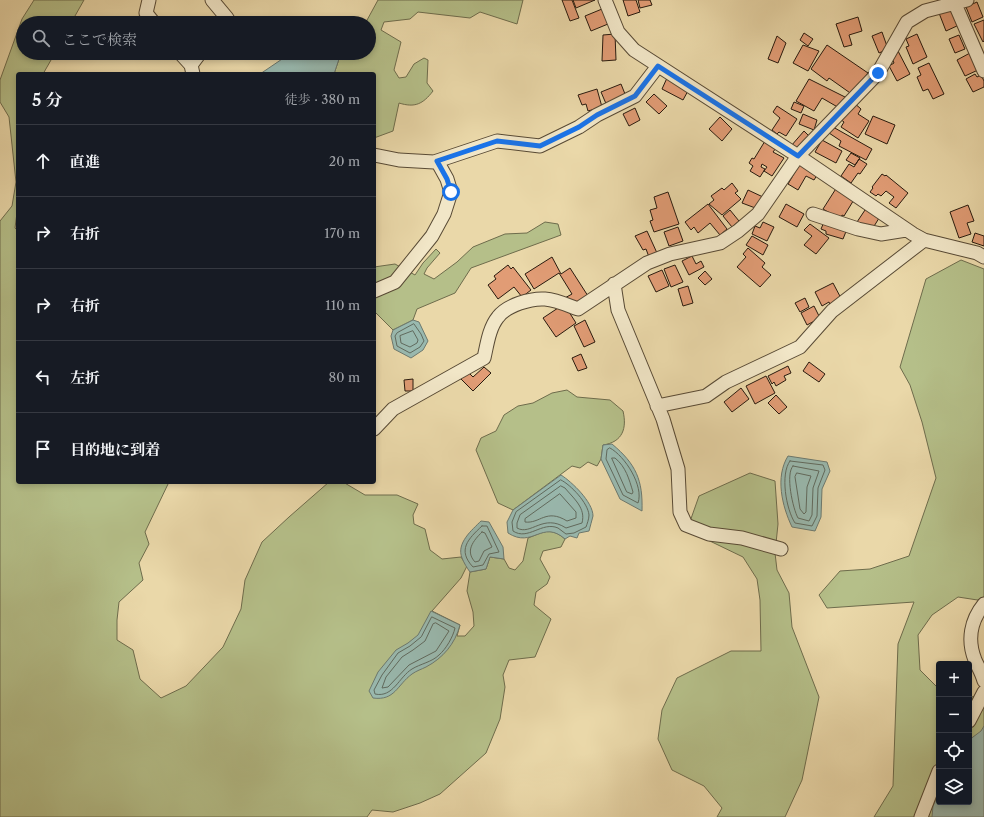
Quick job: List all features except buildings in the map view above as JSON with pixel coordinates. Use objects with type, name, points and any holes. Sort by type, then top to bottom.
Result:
[{"type":"street","points":[[148,16],[146,13],[149,0]]},
{"type":"street","points":[[212,0],[225,16]]},
{"type":"street","points":[[605,0],[618,32],[634,50],[798,156],[906,230],[924,240],[977,253],[984,257]]},
{"type":"street","points":[[376,427],[393,409],[484,358],[490,333],[498,317],[508,309],[520,303],[544,299],[557,301],[578,309],[647,263],[670,254],[720,243],[738,231],[758,214],[798,156],[878,73],[907,22],[925,12],[967,0]]},
{"type":"street","points":[[955,4],[984,71]]},
{"type":"street","points":[[185,60],[192,69],[196,60]]},
{"type":"street","points":[[376,155],[399,160],[437,161],[497,141],[540,146],[579,127],[597,115],[635,96],[658,66]]},
{"type":"street","points":[[376,289],[395,282],[432,236],[444,214],[451,192],[447,179],[437,161]]},
{"type":"street","points":[[813,214],[858,229],[881,234],[906,230]]},
{"type":"street","points":[[657,406],[706,396],[726,382],[800,347],[832,311],[924,240]]},
{"type":"street","points":[[614,284],[618,310],[657,406],[678,470],[680,512],[686,525],[709,534],[742,538],[781,549]]},
{"type":"street","points":[[984,604],[975,615],[970,638],[975,660],[984,681]]},
{"type":"street","points":[[972,715],[984,692]]},
{"type":"street","points":[[920,817],[936,778]]},
{"type":"green space","points":[[34,0],[84,0],[75,16],[24,16]]},
{"type":"green space","points":[[378,0],[523,0],[517,24],[480,12],[470,18],[418,12],[410,19],[384,22],[381,30],[401,42],[394,70],[399,78],[406,77],[414,64],[424,58],[428,60],[427,83],[433,91],[426,99],[418,104],[410,105],[399,103],[393,131],[376,137],[376,72],[335,72],[339,60],[376,60],[376,16],[369,16]]},
{"type":"green space","points":[[16,36],[16,60],[51,60],[44,72],[16,72],[16,182],[9,117],[0,102],[0,80]]},
{"type":"green space","points":[[16,182],[16,484],[168,484],[145,532],[149,544],[139,563],[143,580],[119,602],[117,620],[117,640],[133,650],[140,679],[161,698],[186,686],[223,647],[241,609],[245,580],[262,542],[327,484],[346,484],[365,495],[397,495],[418,504],[413,515],[414,524],[425,529],[430,550],[442,559],[461,557],[467,566],[461,578],[432,611],[460,625],[457,636],[465,636],[474,626],[473,612],[467,591],[470,572],[486,569],[490,557],[504,559],[509,568],[515,570],[523,561],[528,538],[543,532],[551,531],[565,539],[561,547],[543,551],[540,559],[550,577],[547,584],[536,592],[534,605],[551,619],[535,657],[509,660],[503,675],[505,687],[500,719],[486,753],[440,794],[420,803],[393,812],[372,810],[367,817],[0,817],[0,221],[12,206]]},
{"type":"green space","points":[[545,222],[558,224],[561,235],[471,268],[455,293],[417,309],[413,320],[393,330],[376,313],[376,267],[395,264],[415,275],[423,263],[436,249],[440,253],[427,268],[424,274],[434,279],[457,262],[473,247],[505,234],[527,233]]},
{"type":"green space","points":[[961,260],[984,269],[984,601],[958,597],[932,615],[918,635],[920,670],[936,686],[936,805],[972,805],[972,697],[984,696],[984,817],[874,817],[893,786],[898,644],[914,602],[827,608],[819,595],[840,571],[870,569],[909,556],[936,478],[922,422],[910,385],[900,367],[926,279]]},
{"type":"green space","points":[[567,390],[577,397],[610,400],[623,411],[624,428],[622,433],[615,441],[603,445],[601,459],[597,466],[588,462],[580,468],[572,466],[513,510],[498,503],[476,450],[481,438],[496,431],[504,415],[518,406],[533,403],[552,393]]},
{"type":"green space","points":[[750,473],[775,481],[778,524],[775,553],[777,570],[789,593],[792,627],[819,697],[802,780],[785,817],[717,817],[722,808],[704,786],[672,770],[658,739],[662,710],[677,678],[731,651],[761,651],[760,600],[757,579],[743,557],[687,530],[699,496]]},
{"type":"water","points":[[281,60],[339,60],[335,72],[263,72]]},
{"type":"water","points":[[413,320],[419,322],[428,341],[423,350],[411,358],[394,349],[391,336],[393,330]]},
{"type":"water","points":[[612,444],[627,459],[636,473],[641,490],[642,511],[620,499],[601,459],[603,445]]},
{"type":"water","points":[[788,456],[827,462],[830,471],[822,489],[821,517],[815,531],[792,527],[788,519],[781,492],[781,482],[784,464]]},
{"type":"water","points":[[561,475],[576,487],[590,505],[593,516],[589,531],[579,533],[577,538],[570,536],[565,539],[550,532],[524,538],[508,533],[507,522],[513,510]]},
{"type":"water","points":[[481,521],[489,522],[503,547],[504,559],[490,557],[486,569],[470,572],[462,558],[461,547],[466,537]]},
{"type":"water","points":[[431,611],[460,625],[458,632],[448,650],[426,667],[412,674],[391,695],[373,698],[369,691],[378,672],[396,650],[418,635]]},
{"type":"water","points":[[984,726],[984,817],[932,817],[933,806],[936,800],[936,805],[972,805],[972,738],[981,731]]},
{"type":"route","points":[[451,192],[447,179],[437,161],[497,141],[517,142],[540,146],[579,127],[597,115],[635,96],[658,66],[798,156],[878,73]]}]
